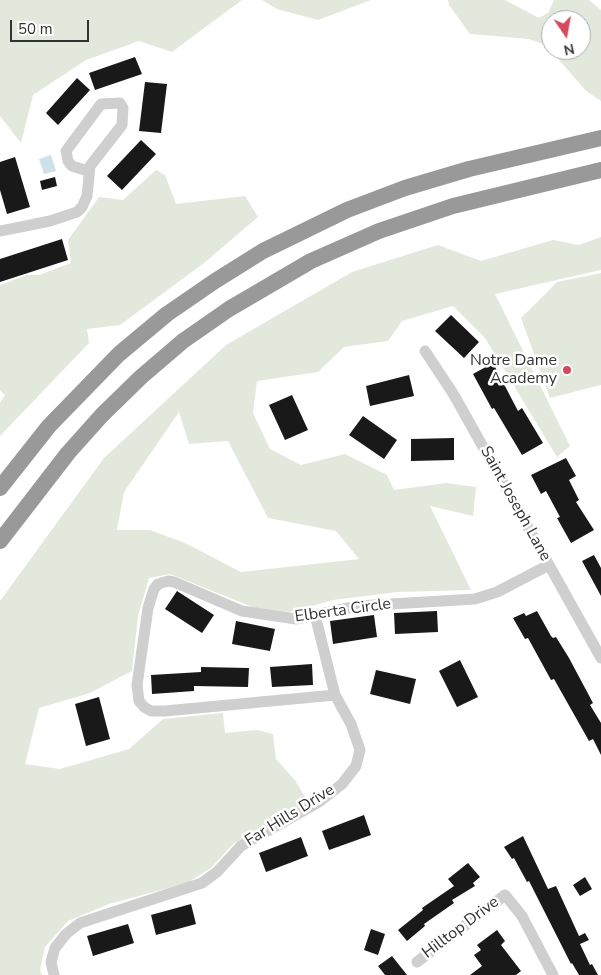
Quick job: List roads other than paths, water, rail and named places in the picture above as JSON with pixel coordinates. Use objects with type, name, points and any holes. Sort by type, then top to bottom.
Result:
[{"type":"highway","points":[[0,488],[49,426],[119,354],[167,314],[215,280],[263,251],[347,210],[406,188],[469,169],[601,138]]},
{"type":"highway","points":[[0,541],[68,453],[102,415],[141,377],[184,341],[229,309],[311,261],[379,231],[453,206],[601,170]]},
{"type":"street","points":[[0,231],[50,221],[77,212],[88,196],[88,171],[122,125],[123,108],[120,103],[101,104],[66,150],[68,161],[72,166],[88,171]]},
{"type":"street","name":"Saint Joseph Lane","points":[[425,352],[454,395],[601,658]]},
{"type":"street","name":"Elberta Circle","points":[[335,695],[151,711],[139,701],[138,685],[150,596],[158,584],[168,581],[242,611],[263,616],[296,619],[358,606],[475,599],[497,592],[549,565]]},
{"type":"street","name":"Far Hills Drive","points":[[54,975],[51,962],[55,948],[66,934],[80,923],[202,883],[217,872],[241,846],[319,802],[342,784],[356,766],[360,750],[351,724],[335,695],[315,615]]},
{"type":"street","name":"Hilltop Drive","points":[[417,962],[505,895],[522,916],[552,975]]},
{"type":"place","name":"Notre Dame Academy","points":[[567,370]]}]
